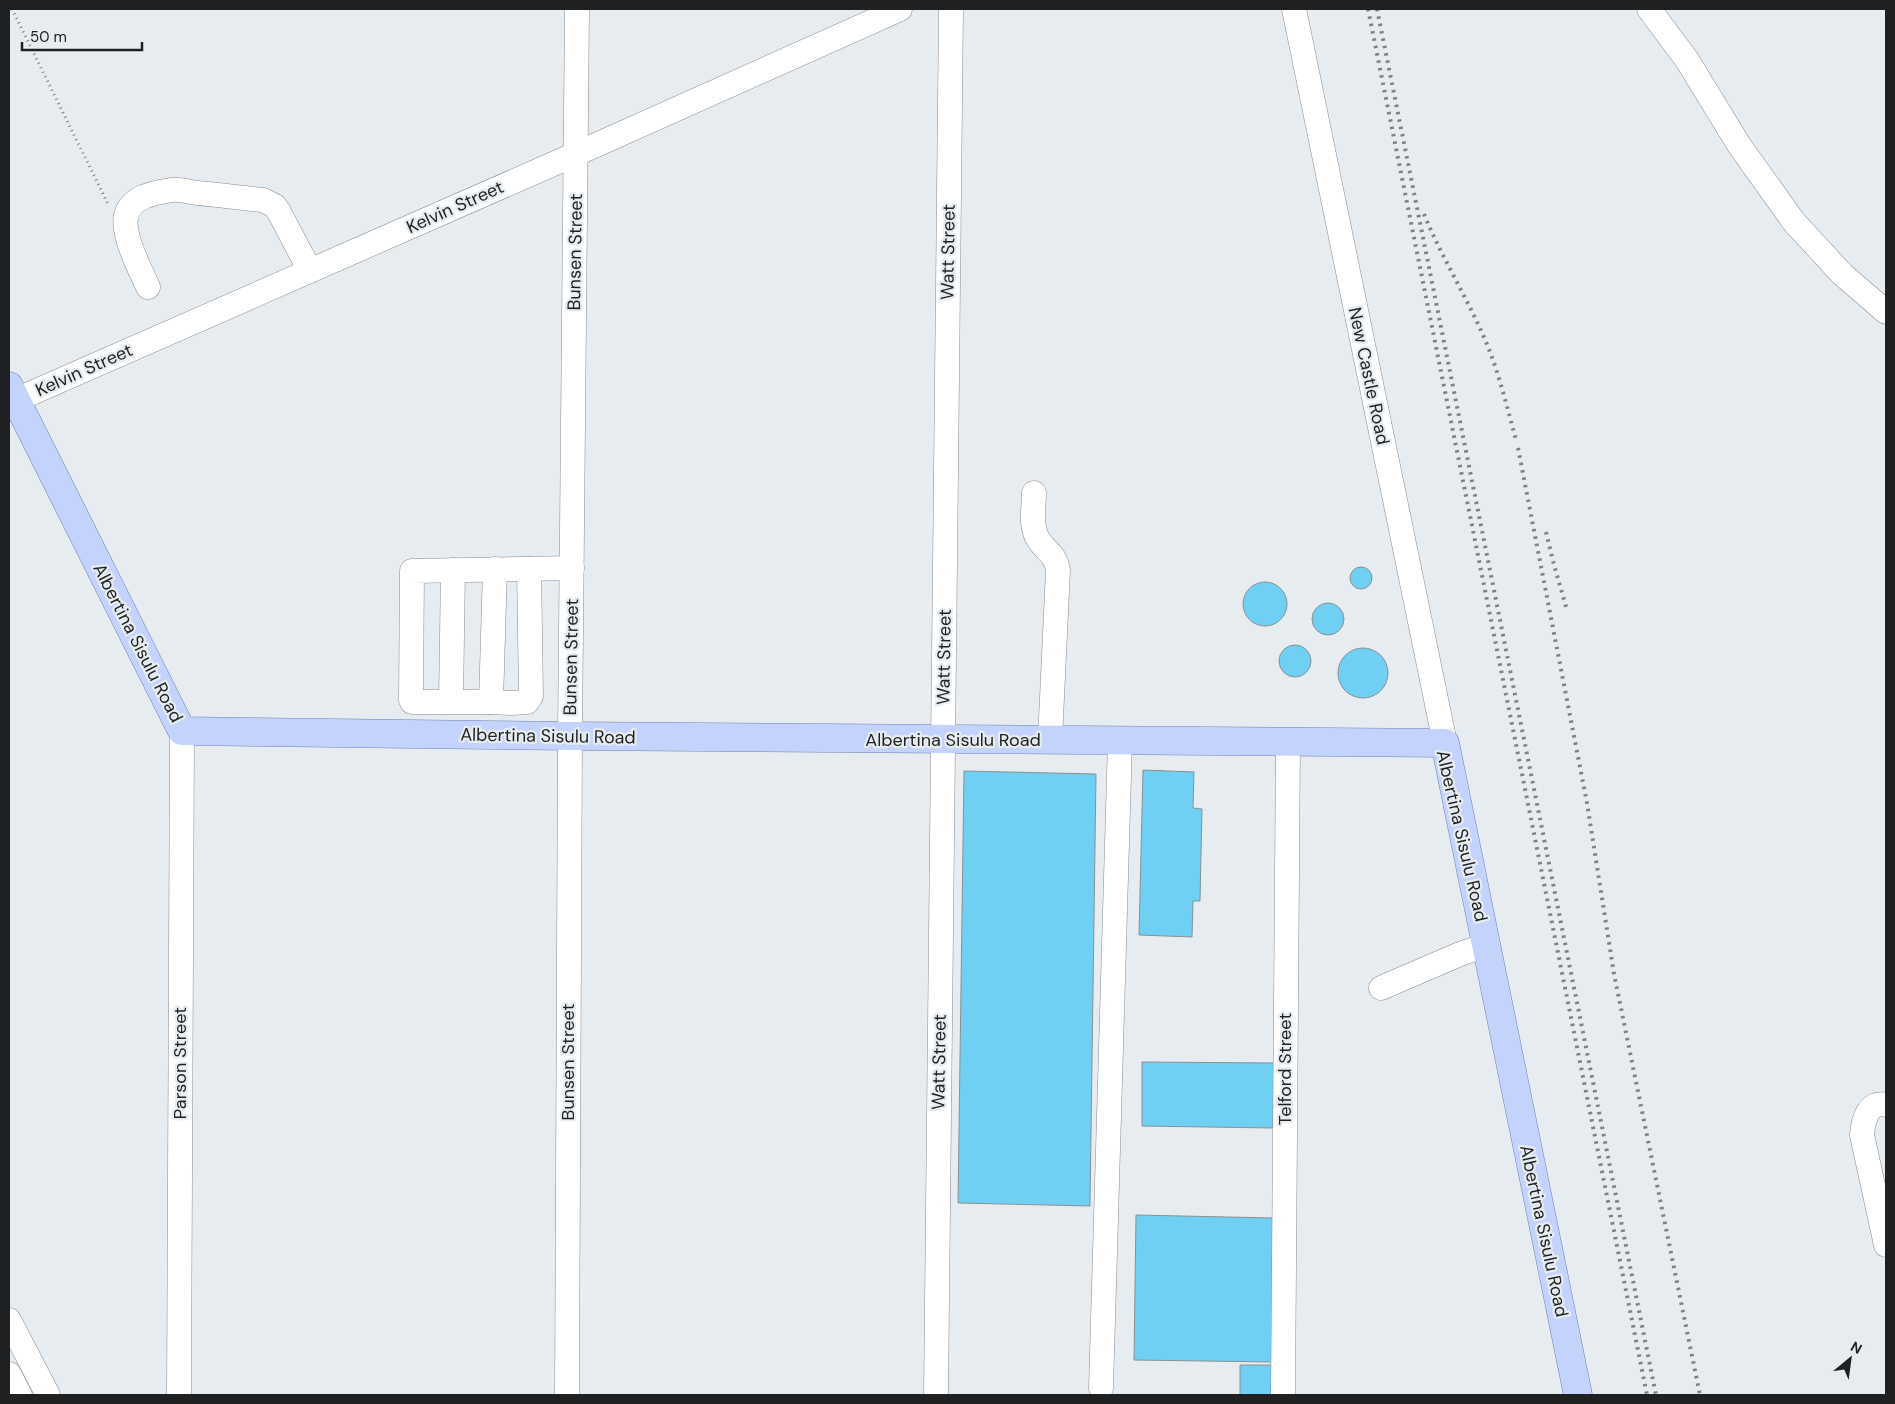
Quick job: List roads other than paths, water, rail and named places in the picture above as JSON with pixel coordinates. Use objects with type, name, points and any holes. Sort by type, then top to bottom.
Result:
[{"type":"main road","name":"Albertina Sisulu Road","points":[[11,396],[182,731],[1445,743],[1578,1395]]},
{"type":"street","name":"Bunsen Street","points":[[567,1395],[570,736],[577,9]]},
{"type":"street","name":"Kelvin Street","points":[[11,396],[310,271],[900,9]]},
{"type":"street","name":"Watt Street","points":[[936,1395],[951,9]]},
{"type":"street","name":"New Castle Road","points":[[1294,9],[1445,743]]},
{"type":"street","points":[[1649,9],[1687,60],[1739,145],[1794,222],[1842,274],[1886,312]]},
{"type":"street","points":[[148,287],[126,229],[128,210],[134,202],[173,190],[263,200],[274,206],[310,271]]},
{"type":"street","points":[[1034,493],[1034,528],[1037,537],[1056,561],[1058,570],[1050,740]]},
{"type":"street","points":[[529,569],[531,696],[527,702],[412,702],[410,700],[412,571],[572,568]]},
{"type":"street","points":[[491,702],[495,569]]},
{"type":"street","points":[[451,701],[453,570]]},
{"type":"street","name":"Parson Street","points":[[179,1395],[182,731]]},
{"type":"street","points":[[1101,1388],[1120,741]]},
{"type":"street","name":"Telford Street","points":[[1283,1395],[1288,743]]},
{"type":"street","points":[[1381,988],[1460,954],[1486,945]]},
{"type":"street","points":[[1886,1105],[1882,1104],[1870,1110],[1863,1120],[1862,1134],[1886,1245]]},
{"type":"street","points":[[9,1320],[48,1395]]},
{"type":"railway","points":[[1368,9],[1647,1395]]},
{"type":"railway","points":[[1377,9],[1656,1395]]},
{"type":"railway","points":[[1424,214],[1475,317],[1490,352],[1516,440]]},
{"type":"railway","points":[[1518,448],[1587,803],[1614,974],[1700,1395]]},
{"type":"railway","points":[[1546,532],[1567,610]]}]
